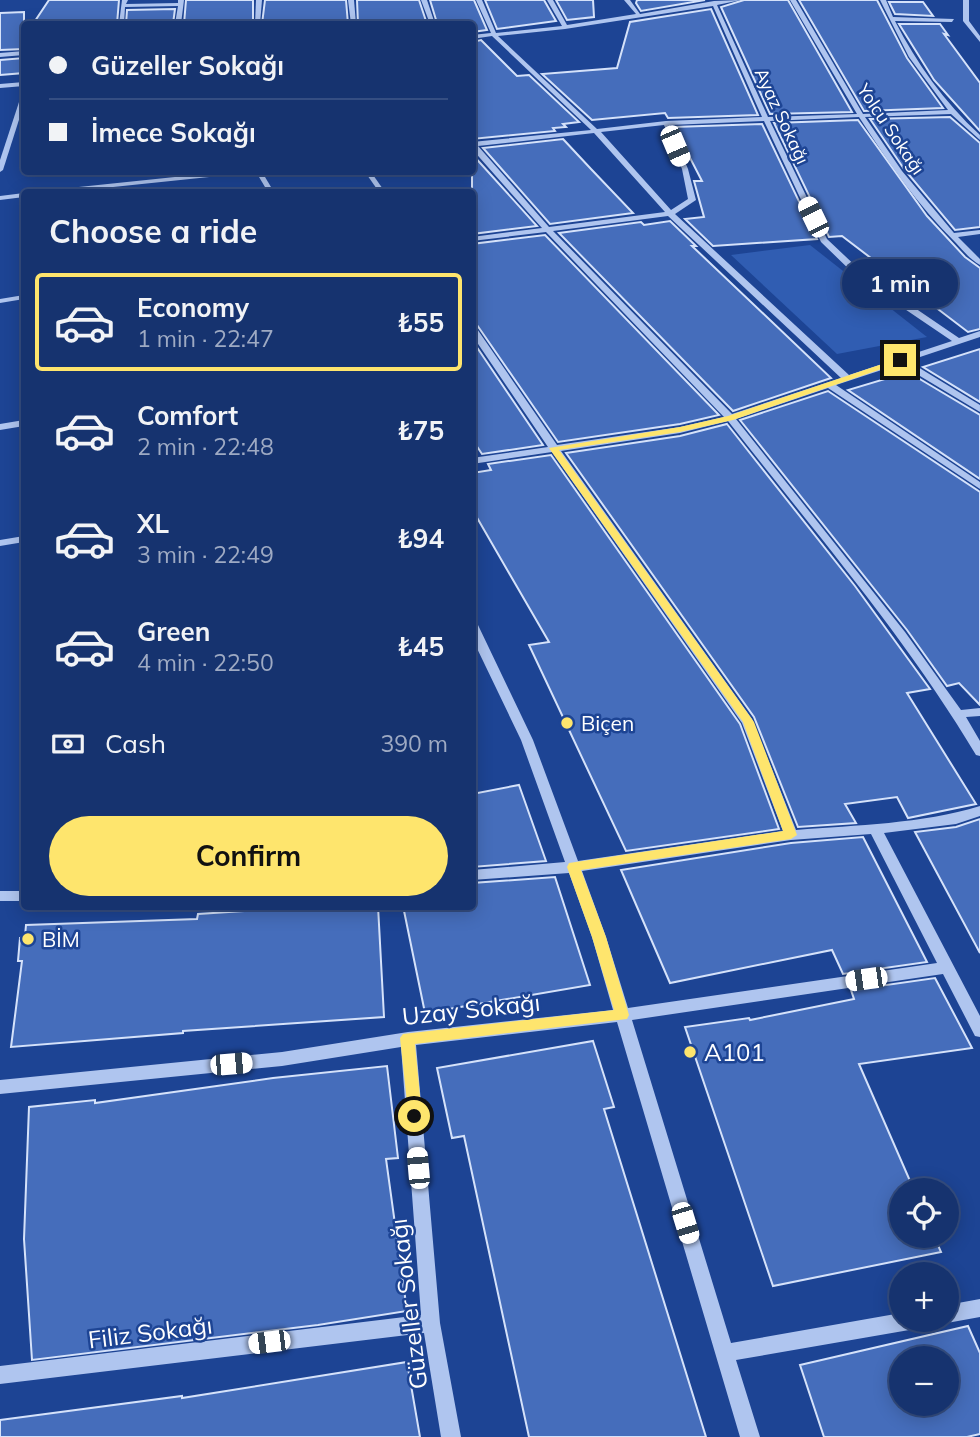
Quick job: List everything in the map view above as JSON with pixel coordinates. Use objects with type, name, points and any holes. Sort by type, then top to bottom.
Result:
[{"type":"street","points":[[258,21],[259,0]]},
{"type":"street","points":[[351,0],[354,21]]},
{"type":"street","points":[[424,0],[432,21]]},
{"type":"street","points":[[478,0],[494,35],[596,131],[670,214],[847,378]]},
{"type":"street","points":[[550,0],[565,27]]},
{"type":"street","points":[[628,0],[638,14]]},
{"type":"street","points":[[476,37],[565,27],[738,0]]},
{"type":"street","name":"Yolcu Sokağı","points":[[793,0],[861,115],[915,191],[980,263]]},
{"type":"street","points":[[883,0],[920,74],[952,112],[980,138]]},
{"type":"street","points":[[965,0],[966,21],[973,24],[980,40]]},
{"type":"street","points":[[122,21],[125,3],[180,2],[178,21]]},
{"type":"street","name":"Ayaz Sokağı","points":[[714,3],[824,240],[859,274],[958,341]]},
{"type":"street","points":[[891,19],[952,20]]},
{"type":"street","points":[[0,55],[21,53]]},
{"type":"street","points":[[0,86],[21,84]]},
{"type":"street","points":[[0,170],[21,105]]},
{"type":"street","points":[[476,145],[666,122],[952,112]]},
{"type":"street","points":[[476,238],[670,214],[692,200],[685,169],[666,122]]},
{"type":"street","points":[[0,133],[11,134]]},
{"type":"street","points":[[476,148],[547,229],[730,418],[901,635],[958,714],[980,752]]},
{"type":"street","points":[[121,189],[217,175]]},
{"type":"street","points":[[0,198],[21,195]]},
{"type":"street","points":[[953,235],[980,232]]},
{"type":"street","points":[[0,301],[21,298]]},
{"type":"street","points":[[476,334],[748,722],[791,835]]},
{"type":"street","points":[[476,460],[680,430],[730,418],[980,334]]},
{"type":"street","points":[[900,360],[980,409]]},
{"type":"street","points":[[830,385],[980,486]]},
{"type":"street","points":[[0,427],[21,424]]},
{"type":"street","points":[[0,543],[21,540]]},
{"type":"street","points":[[476,633],[527,740],[599,937],[750,1437]]},
{"type":"street","points":[[958,714],[980,712]]},
{"type":"street","points":[[476,875],[573,867],[791,835],[875,829],[956,819],[980,811]]},
{"type":"street","points":[[875,829],[980,1031]]},
{"type":"street","points":[[0,896],[21,896]]},
{"type":"street","name":"Uzay Sokağı","points":[[0,1087],[282,1059],[408,1038],[622,1015],[947,968]]},
{"type":"street","name":"Güzeller Sokağı","points":[[408,1038],[431,1323],[451,1437]]},
{"type":"street","points":[[959,1312],[980,1308]]},
{"type":"street","name":"Filiz Sokağı","points":[[0,1375],[431,1323]]},
{"type":"street","points":[[725,1353],[889,1325]]},
{"type":"shaded area","points":[[810,245],[927,337],[837,354],[731,255]]},
{"type":"building","points":[[49,0],[119,0],[117,21],[35,21]]},
{"type":"building","points":[[186,0],[253,0],[253,21],[184,21]]},
{"type":"building","points":[[265,0],[346,0],[348,21],[262,21]]},
{"type":"building","points":[[357,0],[419,0],[426,21],[358,21]]},
{"type":"building","points":[[430,0],[474,0],[487,30],[476,31],[476,21],[436,21]]},
{"type":"building","points":[[485,0],[544,0],[556,21],[497,29]]},
{"type":"building","points":[[556,0],[593,0],[594,17],[567,20]]},
{"type":"building","points":[[637,0],[705,0],[641,11]]},
{"type":"building","points":[[744,0],[788,0],[852,112],[770,114],[721,7]]},
{"type":"building","points":[[799,0],[877,0],[907,58],[943,108],[864,111]]},
{"type":"building","points":[[889,2],[923,2],[933,16],[895,14]]},
{"type":"building","points":[[175,9],[173,21],[126,21],[127,10]]},
{"type":"building","points":[[711,9],[758,115],[668,118],[665,113],[592,120],[542,74],[617,68],[630,22]]},
{"type":"building","points":[[24,12],[24,21],[21,21],[21,49],[0,50],[0,13]]},
{"type":"building","points":[[899,24],[940,24],[948,35],[944,34],[980,83],[980,131],[934,80]]},
{"type":"building","points":[[481,40],[517,76],[529,75],[579,122],[563,124],[566,127],[553,128],[555,131],[476,139],[476,41]]},
{"type":"building","points":[[21,58],[21,73],[0,75],[0,60]]},
{"type":"building","points":[[950,117],[980,143],[980,227],[955,230],[904,169],[870,119]]},
{"type":"building","points":[[858,120],[927,216],[965,257],[980,268],[980,329],[968,332],[842,236],[829,237],[774,123]]},
{"type":"building","points":[[762,124],[817,239],[713,246],[685,219],[704,217],[694,181],[702,181],[674,127]]},
{"type":"building","points":[[563,139],[633,213],[550,224],[483,148]]},
{"type":"building","points":[[476,158],[537,226],[476,234],[476,189],[472,189],[472,175],[476,175]]},
{"type":"building","points":[[670,221],[696,246],[692,246],[831,378],[733,411],[559,233],[641,222],[644,225]]},
{"type":"building","points":[[545,235],[719,415],[680,424],[558,442],[476,325],[476,244]]},
{"type":"building","points":[[476,346],[543,445],[482,454],[476,445]]},
{"type":"building","points":[[980,349],[980,402],[923,367]]},
{"type":"building","points":[[908,372],[980,415],[980,479],[848,390]]},
{"type":"building","points":[[828,391],[980,492],[980,705],[959,683],[947,686],[907,630],[740,420]]},
{"type":"building","points":[[727,424],[855,586],[930,689],[907,693],[976,804],[908,818],[897,797],[845,804],[856,823],[798,827],[754,717],[566,453],[680,436]]},
{"type":"building","points":[[551,455],[740,724],[779,829],[626,851],[529,645],[549,642],[476,516],[476,472],[491,470],[488,464]]},
{"type":"building","points":[[519,785],[546,861],[476,867],[476,793]]},
{"type":"building","points":[[980,819],[980,953],[915,832],[956,827]]},
{"type":"building","points":[[863,837],[927,962],[843,974],[832,950],[670,983],[621,870],[791,843]]},
{"type":"building","points":[[555,877],[590,985],[425,1013],[404,910],[476,910],[476,883]]},
{"type":"building","points":[[260,910],[378,910],[384,1017],[183,1031],[11,1047],[22,961],[18,961],[20,938],[25,936],[26,925],[197,919],[198,914]]},
{"type":"building","points":[[935,978],[972,1048],[859,1064],[909,1178],[889,1178],[889,1248],[939,1248],[941,1252],[773,1286],[685,1027],[750,1020],[854,999],[851,990]]},
{"type":"building","points":[[593,1041],[614,1107],[604,1109],[706,1437],[529,1437],[464,1136],[452,1138],[437,1068]]},
{"type":"building","points":[[387,1066],[398,1158],[386,1159],[407,1311],[318,1325],[32,1360],[24,1239],[29,1107],[95,1100],[95,1103],[273,1078]]},
{"type":"building","points":[[968,1326],[980,1353],[980,1434],[967,1437],[824,1437],[800,1365],[942,1332],[959,1332],[959,1328]]},
{"type":"building","points":[[407,1362],[420,1437],[0,1437],[0,1420],[182,1398]]},
{"type":"place","name":"Biçen","points":[[567,723]]},
{"type":"place","name":"BİM","points":[[28,939]]},
{"type":"place","name":"A101","points":[[690,1052]]},
{"type":"route","points":[[414,1116],[408,1038],[622,1015],[599,937],[573,867],[791,835],[748,722],[554,448],[680,430],[730,418],[900,360]]}]
